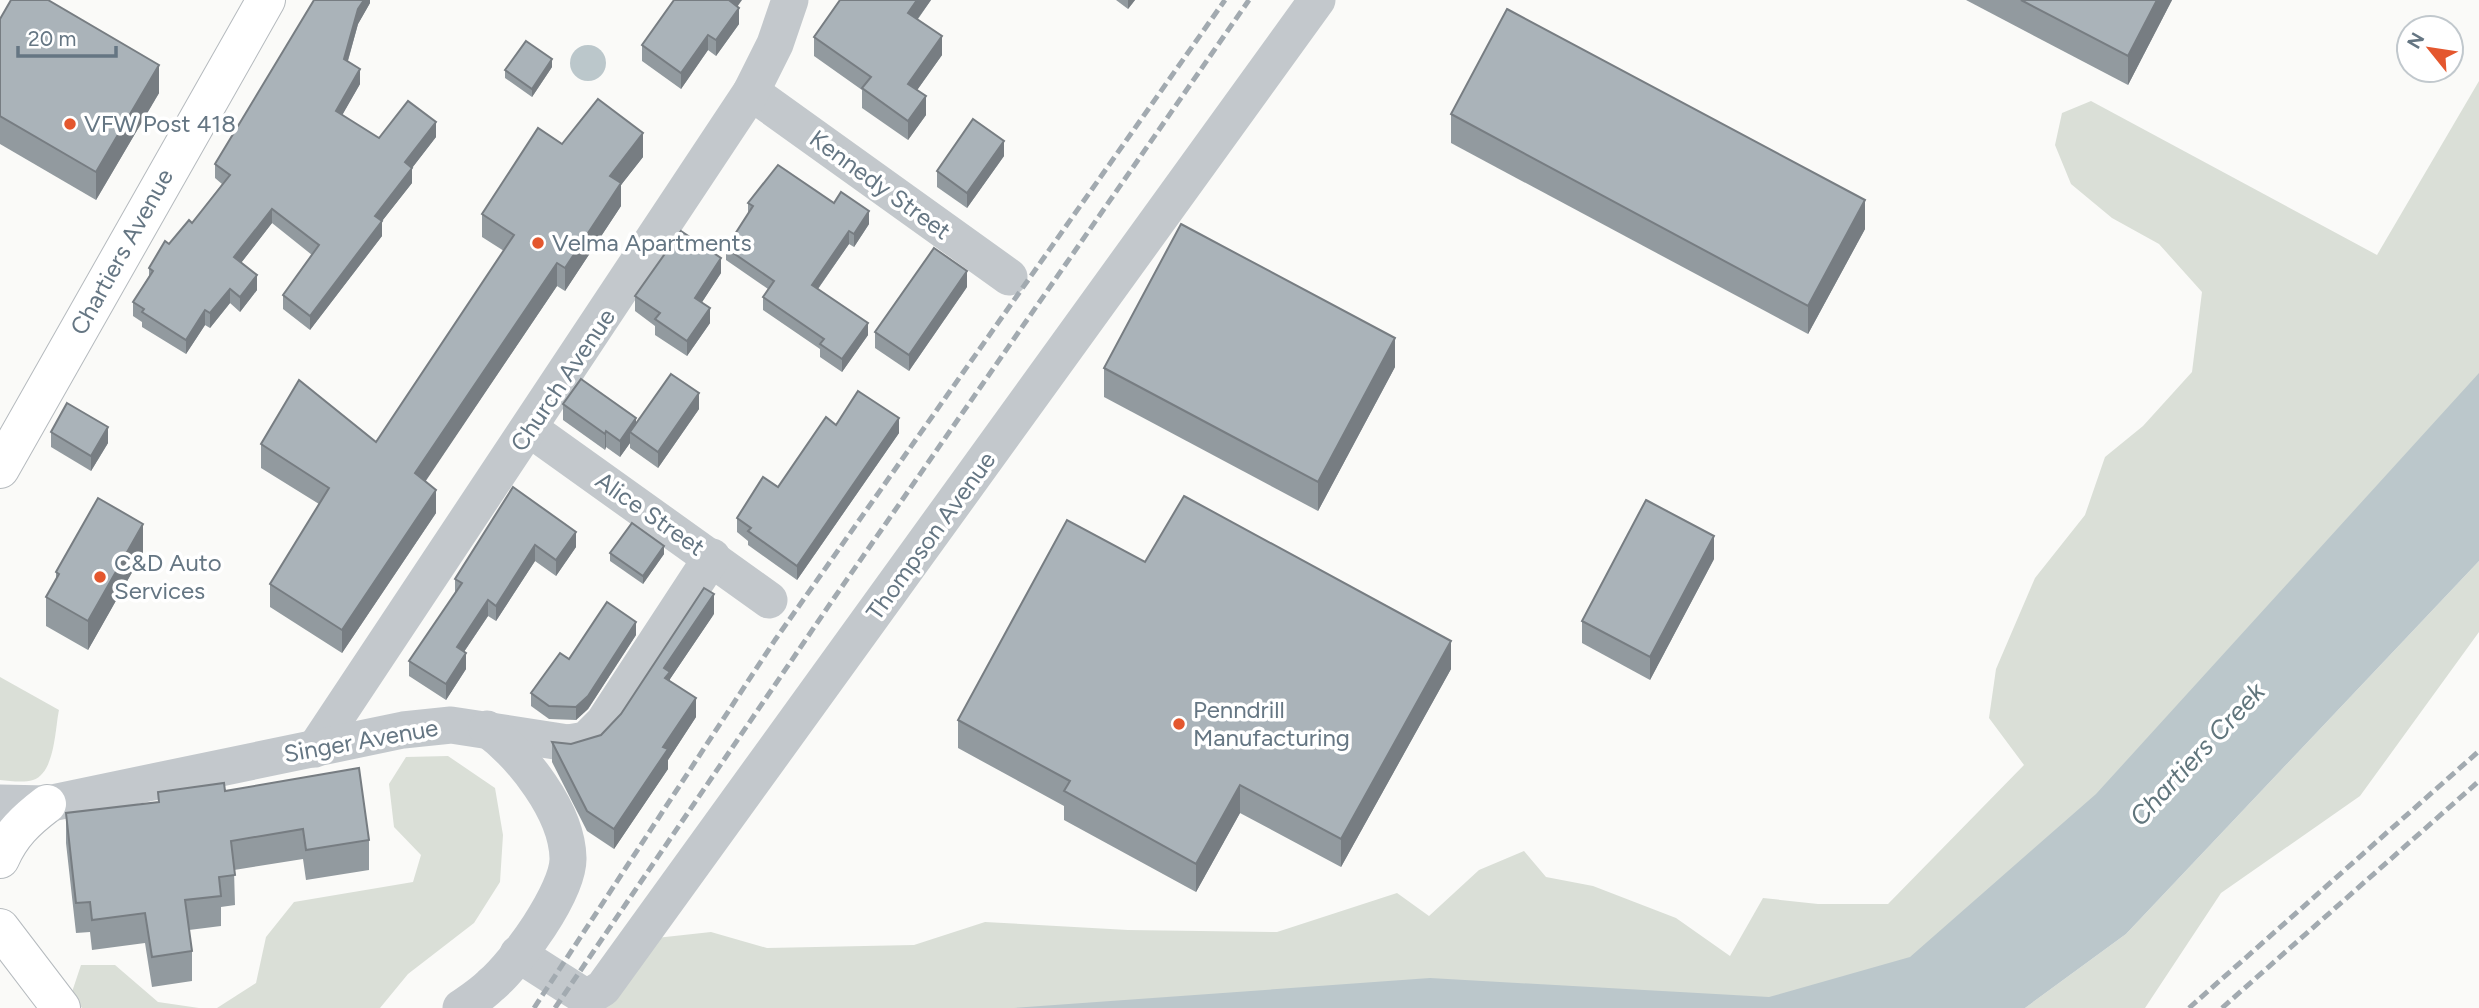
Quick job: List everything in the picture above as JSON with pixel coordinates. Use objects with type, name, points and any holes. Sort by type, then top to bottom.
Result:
[{"type":"main road","name":"Chartiers Avenue","points":[[0,469],[266,0]]},
{"type":"main road","points":[[0,859],[9,840],[23,822],[47,804]]},
{"type":"main road","points":[[1,929],[61,1008]]},
{"type":"street","name":"Church Avenue","points":[[315,749],[530,429],[751,92],[775,44],[790,0]]},
{"type":"street","name":"Thompson Avenue","points":[[518,954],[587,998],[604,988],[1317,0]]},
{"type":"street","name":"Kennedy Street","points":[[751,92],[1009,277]]},
{"type":"street","name":"Alice Street","points":[[530,429],[769,600]]},
{"type":"street","name":"Singer Avenue","points":[[0,803],[47,804],[403,730],[452,725],[486,728],[568,743],[586,740],[604,722],[712,558]]},
{"type":"street","points":[[461,1008],[492,984],[518,954],[555,898],[565,879],[569,859],[565,836],[527,764],[486,728]]},
{"type":"shaded area","points":[[2479,81],[2479,388],[2092,808],[1917,963],[1768,1008],[581,1008],[656,938],[711,932],[767,948],[914,945],[985,922],[1128,930],[1277,932],[1397,893],[1429,916],[1479,870],[1524,851],[1546,877],[1593,886],[1676,918],[1730,956],[1763,898],[1818,904],[1888,904],[2024,765],[1989,718],[1996,669],[2035,578],[2085,515],[2105,457],[2143,426],[2192,372],[2202,292],[2159,244],[2112,218],[2071,184],[2055,145],[2062,113],[2091,101],[2377,255]]},
{"type":"shaded area","points":[[2479,561],[2479,632],[2360,796],[2221,893],[2145,1008],[2025,1008],[2126,934]]},
{"type":"shaded area","points":[[0,677],[59,710],[50,760],[46,769],[33,780],[0,780]]},
{"type":"shaded area","points":[[448,756],[495,788],[503,835],[500,882],[474,923],[408,974],[380,1008],[217,1008],[256,983],[266,937],[294,902],[413,882],[421,855],[394,827],[389,784],[406,757]]},
{"type":"shaded area","points":[[81,965],[115,965],[158,1002],[199,1008],[82,1008],[71,995]]},
{"type":"water","points":[[588,45],[601,50],[606,63],[601,76],[588,81],[575,76],[570,63],[575,50]]},
{"type":"water","name":"Chartiers Creek","points":[[2479,373],[2479,561],[2126,934],[2025,1008],[1014,1008],[1430,978],[1769,997],[1910,957],[2096,794]]},
{"type":"building","name":"VFW Post 418","points":[[11,0],[48,0],[159,65],[96,172],[0,116],[0,19]]},
{"type":"building","points":[[314,0],[364,0],[358,9],[344,59],[360,69],[336,111],[379,138],[408,101],[436,122],[405,162],[412,168],[375,216],[382,221],[310,316],[283,295],[319,245],[272,209],[234,257],[257,275],[240,297],[230,289],[210,313],[205,310],[186,340],[142,312],[144,309],[133,302],[153,271],[149,268],[165,241],[169,244],[189,220],[192,223],[230,175],[215,164]]},
{"type":"building","points":[[674,0],[731,0],[739,8],[716,40],[708,35],[681,73],[642,45]]},
{"type":"building","points":[[840,0],[917,0],[908,13],[942,36],[908,84],[926,96],[908,121],[862,88],[871,77],[814,37]]},
{"type":"building","points":[[2021,0],[2157,0],[2128,56]]},
{"type":"building","points":[[1507,9],[1865,200],[1808,306],[1451,114]]},
{"type":"building","points":[[526,41],[552,59],[532,89],[505,70]]},
{"type":"building","points":[[598,99],[643,133],[610,176],[621,183],[565,268],[557,263],[415,473],[436,490],[342,630],[270,584],[329,488],[261,444],[299,380],[376,442],[514,235],[482,214],[538,128],[562,144]]},
{"type":"building","points":[[973,119],[1004,141],[967,193],[937,171]]},
{"type":"building","points":[[778,165],[834,203],[841,192],[869,211],[854,234],[849,231],[812,285],[868,323],[842,359],[820,344],[824,339],[763,297],[774,281],[726,248],[753,206],[748,203]]},
{"type":"building","points":[[1181,224],[1395,338],[1318,482],[1104,368]]},
{"type":"building","points":[[681,231],[721,258],[695,298],[710,308],[687,341],[655,319],[660,313],[635,296]]},
{"type":"building","points":[[934,248],[967,271],[909,355],[875,332]]},
{"type":"building","points":[[671,374],[699,393],[658,452],[630,432]]},
{"type":"building","points":[[581,379],[636,418],[620,441],[606,431],[605,434],[563,404]]},
{"type":"building","points":[[858,391],[899,418],[797,566],[748,531],[751,528],[737,518],[763,477],[778,487],[826,417],[836,425]]},
{"type":"building","points":[[67,403],[108,427],[91,456],[51,432]]},
{"type":"building","points":[[513,487],[576,532],[556,560],[535,545],[496,606],[488,600],[457,647],[466,653],[446,684],[409,661],[462,583],[455,579]]},
{"type":"building","points":[[1184,496],[1451,641],[1341,839],[1240,785],[1196,864],[1064,791],[1070,781],[958,720],[1067,520],[1145,562]]},
{"type":"building","points":[[98,498],[143,524],[88,621],[46,597],[59,574],[56,572]]},
{"type":"building","points":[[1646,500],[1714,536],[1650,657],[1582,621]]},
{"type":"building","points":[[632,523],[664,546],[643,576],[610,553]]},
{"type":"building","points":[[704,588],[714,594],[664,668],[670,672],[665,678],[696,698],[663,747],[668,749],[614,829],[587,811],[552,742],[571,744],[601,735],[621,714]]},
{"type":"building","points":[[607,602],[636,622],[588,696],[576,707],[549,706],[531,693],[560,653],[569,659]]},
{"type":"building","points":[[359,768],[369,840],[306,850],[303,829],[231,841],[235,875],[219,877],[221,896],[185,900],[192,951],[152,957],[145,913],[92,920],[90,902],[76,903],[66,813],[159,802],[158,792],[224,783],[225,791]]},
{"type":"railway","points":[[534,1008],[775,640],[1225,0]]},
{"type":"railway","points":[[555,1008],[832,601],[1249,0]]},
{"type":"railway","points":[[2189,1008],[2479,751]]},
{"type":"railway","points":[[2222,1008],[2479,781]]},
{"type":"place","name":"VFW Post 418","points":[[70,124]]},
{"type":"place","name":"Velma Apartments","points":[[538,243]]},
{"type":"place","name":"C&D Auto Services","points":[[100,577]]},
{"type":"place","name":"Penndrill Manufacturing","points":[[1179,724]]}]
